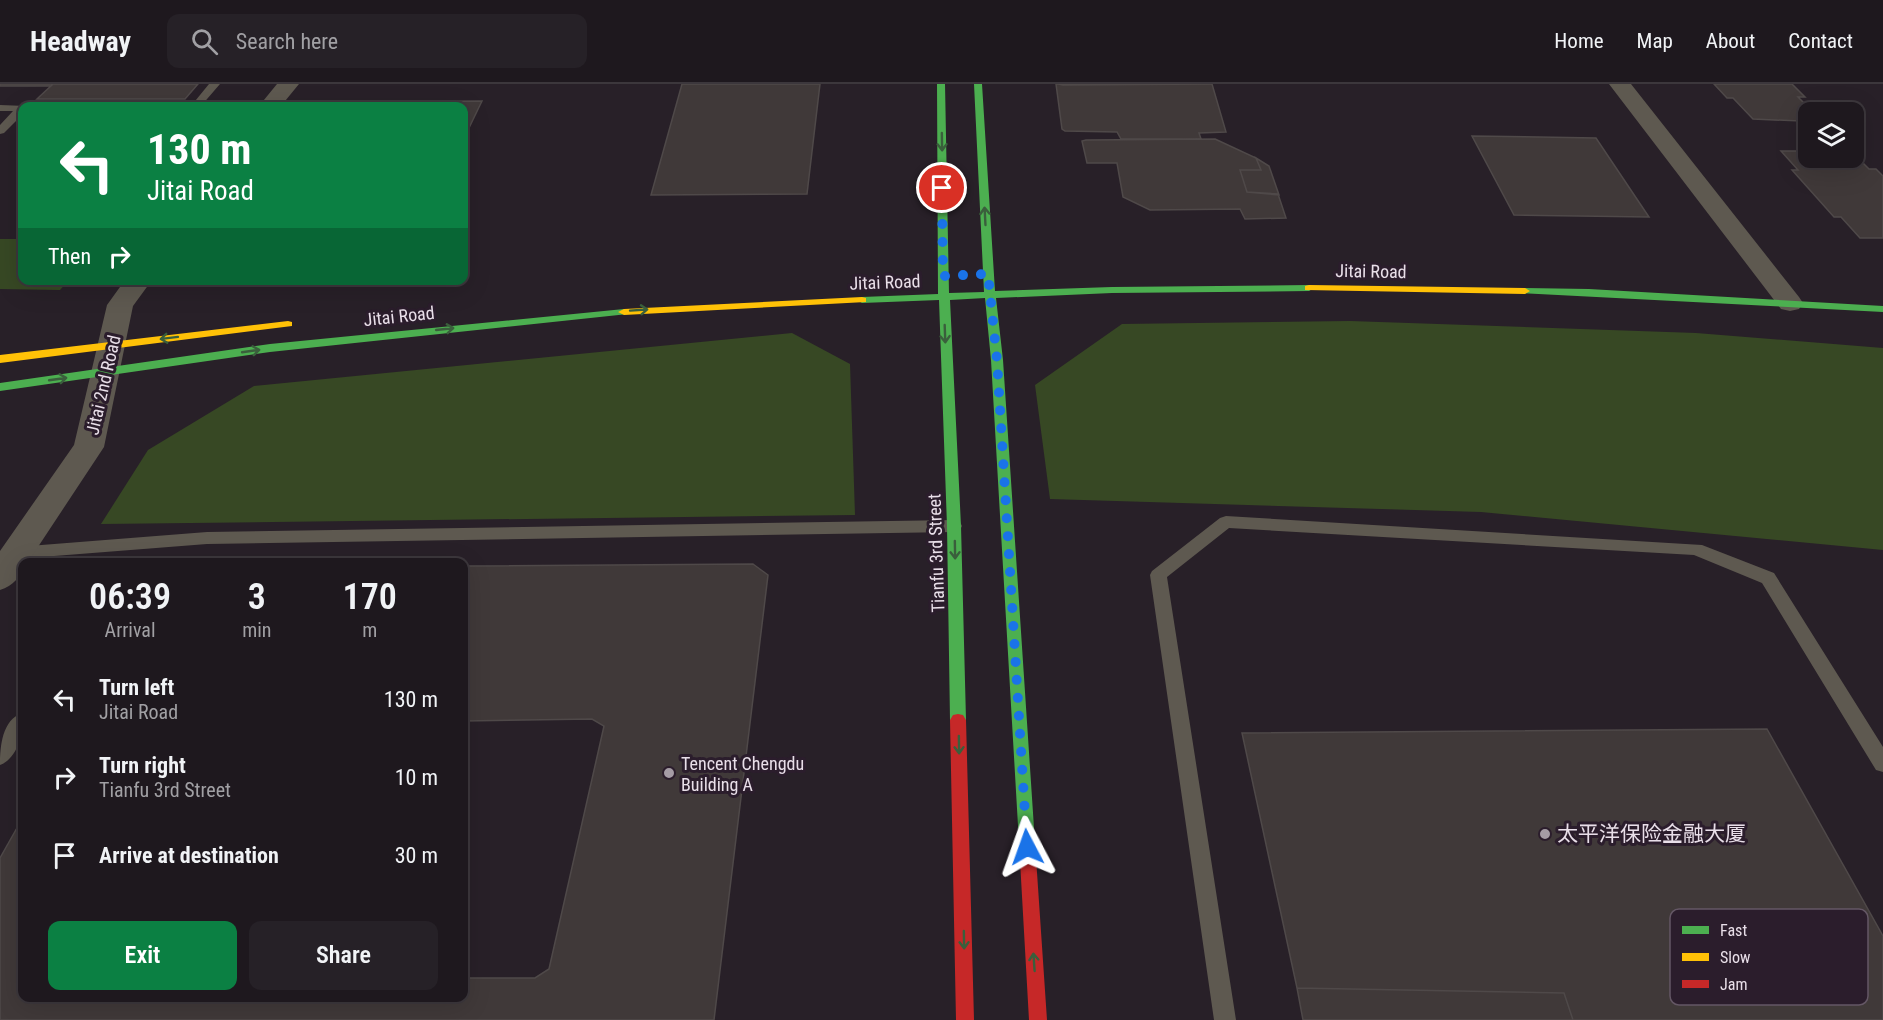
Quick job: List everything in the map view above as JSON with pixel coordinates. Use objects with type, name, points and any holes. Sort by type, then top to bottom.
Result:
[{"type":"street","points":[[273,102],[288,84]]},
{"type":"street","name":"Tianfu 3rd Street","points":[[941,84],[943,276],[954,526],[965,1020]]},
{"type":"street","points":[[978,84],[988,274],[997,360],[1038,1020]]},
{"type":"street","points":[[1620,84],[1779,289]]},
{"type":"street","name":"Jitai 2nd Road","points":[[8,565],[89,447],[120,305],[135,285]]},
{"type":"street","name":"Jitai Road","points":[[0,359],[110,358],[270,348],[642,310],[990,297],[1112,290],[1253,287],[1589,292],[1779,289],[1883,309]]},
{"type":"street","name":"Jitai Road","points":[[0,387],[110,358],[307,321]]},
{"type":"lane","points":[[199,102],[215,84]]},
{"type":"lane","points":[[0,108],[18,109]]},
{"type":"lane","points":[[0,131],[18,113]]},
{"type":"lane","points":[[1225,1020],[1158,575],[1226,522],[1696,549],[1768,578],[1883,764]]},
{"type":"lane","points":[[34,558],[76,547],[207,538],[954,526]]},
{"type":"lane","points":[[76,547],[82,558]]},
{"type":"lane","points":[[0,757],[18,728]]},
{"type":"green space","points":[[0,239],[18,239],[18,285],[64,285],[60,290],[0,289]]},
{"type":"green space","points":[[1350,321],[1696,333],[1883,348],[1883,550],[1481,512],[1050,499],[1035,385],[1122,324]]},
{"type":"green space","points":[[792,333],[850,364],[855,515],[101,524],[148,450],[254,386]]},
{"type":"building","points":[[0,84],[53,84],[51,86],[0,86]]},
{"type":"building","points":[[53,84],[198,84],[185,99],[37,99]]},
{"type":"building","points":[[682,84],[820,84],[807,194],[651,195]]},
{"type":"building","points":[[1056,84],[1212,84],[1226,132],[1199,133],[1201,139],[1121,139],[1117,132],[1065,131],[1062,129]]},
{"type":"building","points":[[1058,84],[1211,84],[1063,85]]},
{"type":"building","points":[[1714,84],[1792,84],[1805,97],[1798,97],[1803,102],[1798,102],[1798,121],[1753,119],[1733,98],[1727,98]]},
{"type":"building","points":[[482,101],[468,130],[468,102],[339,102]]},
{"type":"building","points":[[1472,136],[1596,138],[1649,217],[1514,215]]},
{"type":"building","points":[[1215,139],[1256,158],[1261,170],[1240,170],[1247,192],[1278,194],[1286,218],[1245,219],[1240,209],[1150,210],[1123,197],[1117,163],[1087,163],[1082,141],[1086,140]]},
{"type":"building","points":[[1781,151],[1798,151],[1798,168],[1864,168],[1864,164],[1869,169],[1876,169],[1883,176],[1883,238],[1860,238],[1841,217],[1834,217],[1792,170],[1798,170]]},
{"type":"building","points":[[1256,158],[1269,166],[1279,195],[1247,192],[1240,170],[1261,170]]},
{"type":"building","name":"Tencent Chengdu Building A","points":[[753,564],[768,575],[714,1020],[0,1020],[0,858],[18,826],[18,1002],[468,1002],[468,978],[535,978],[549,969],[604,726],[592,719],[468,721],[468,566]]},
{"type":"building","name":"太平洋保险金融大厦","points":[[1767,729],[1868,909],[1670,909],[1670,1005],[1868,1005],[1868,909],[1883,936],[1883,1020],[1573,1020],[1564,993],[1297,988],[1242,733]]},
{"type":"building","points":[[1297,988],[1564,993],[1573,1020],[1303,1020]]},
{"type":"traffic: fast","points":[[941,84],[943,276],[954,526],[958,720]]},
{"type":"traffic: fast","points":[[978,84],[988,274],[997,360],[1027,843]]},
{"type":"traffic: fast","points":[[862,300],[1112,290],[1309,288]]},
{"type":"traffic: fast","points":[[1525,291],[1589,292],[1883,309]]},
{"type":"traffic: fast","points":[[0,387],[270,348],[624,312]]},
{"type":"traffic: slow","points":[[1309,288],[1525,291]]},
{"type":"traffic: slow","points":[[624,312],[862,300]]},
{"type":"traffic: slow","points":[[0,359],[288,324]]},
{"type":"traffic: jam","points":[[958,720],[965,1020]]},
{"type":"traffic: jam","points":[[1027,843],[1038,1020]]},
{"type":"place","name":"Tencent Chengdu Building A","points":[[669,773]]},
{"type":"place","name":"太平洋保险金融大厦","points":[[1545,834]]},
{"type":"route","points":[[942,188],[943,276],[988,274],[997,360],[1027,847]]}]
